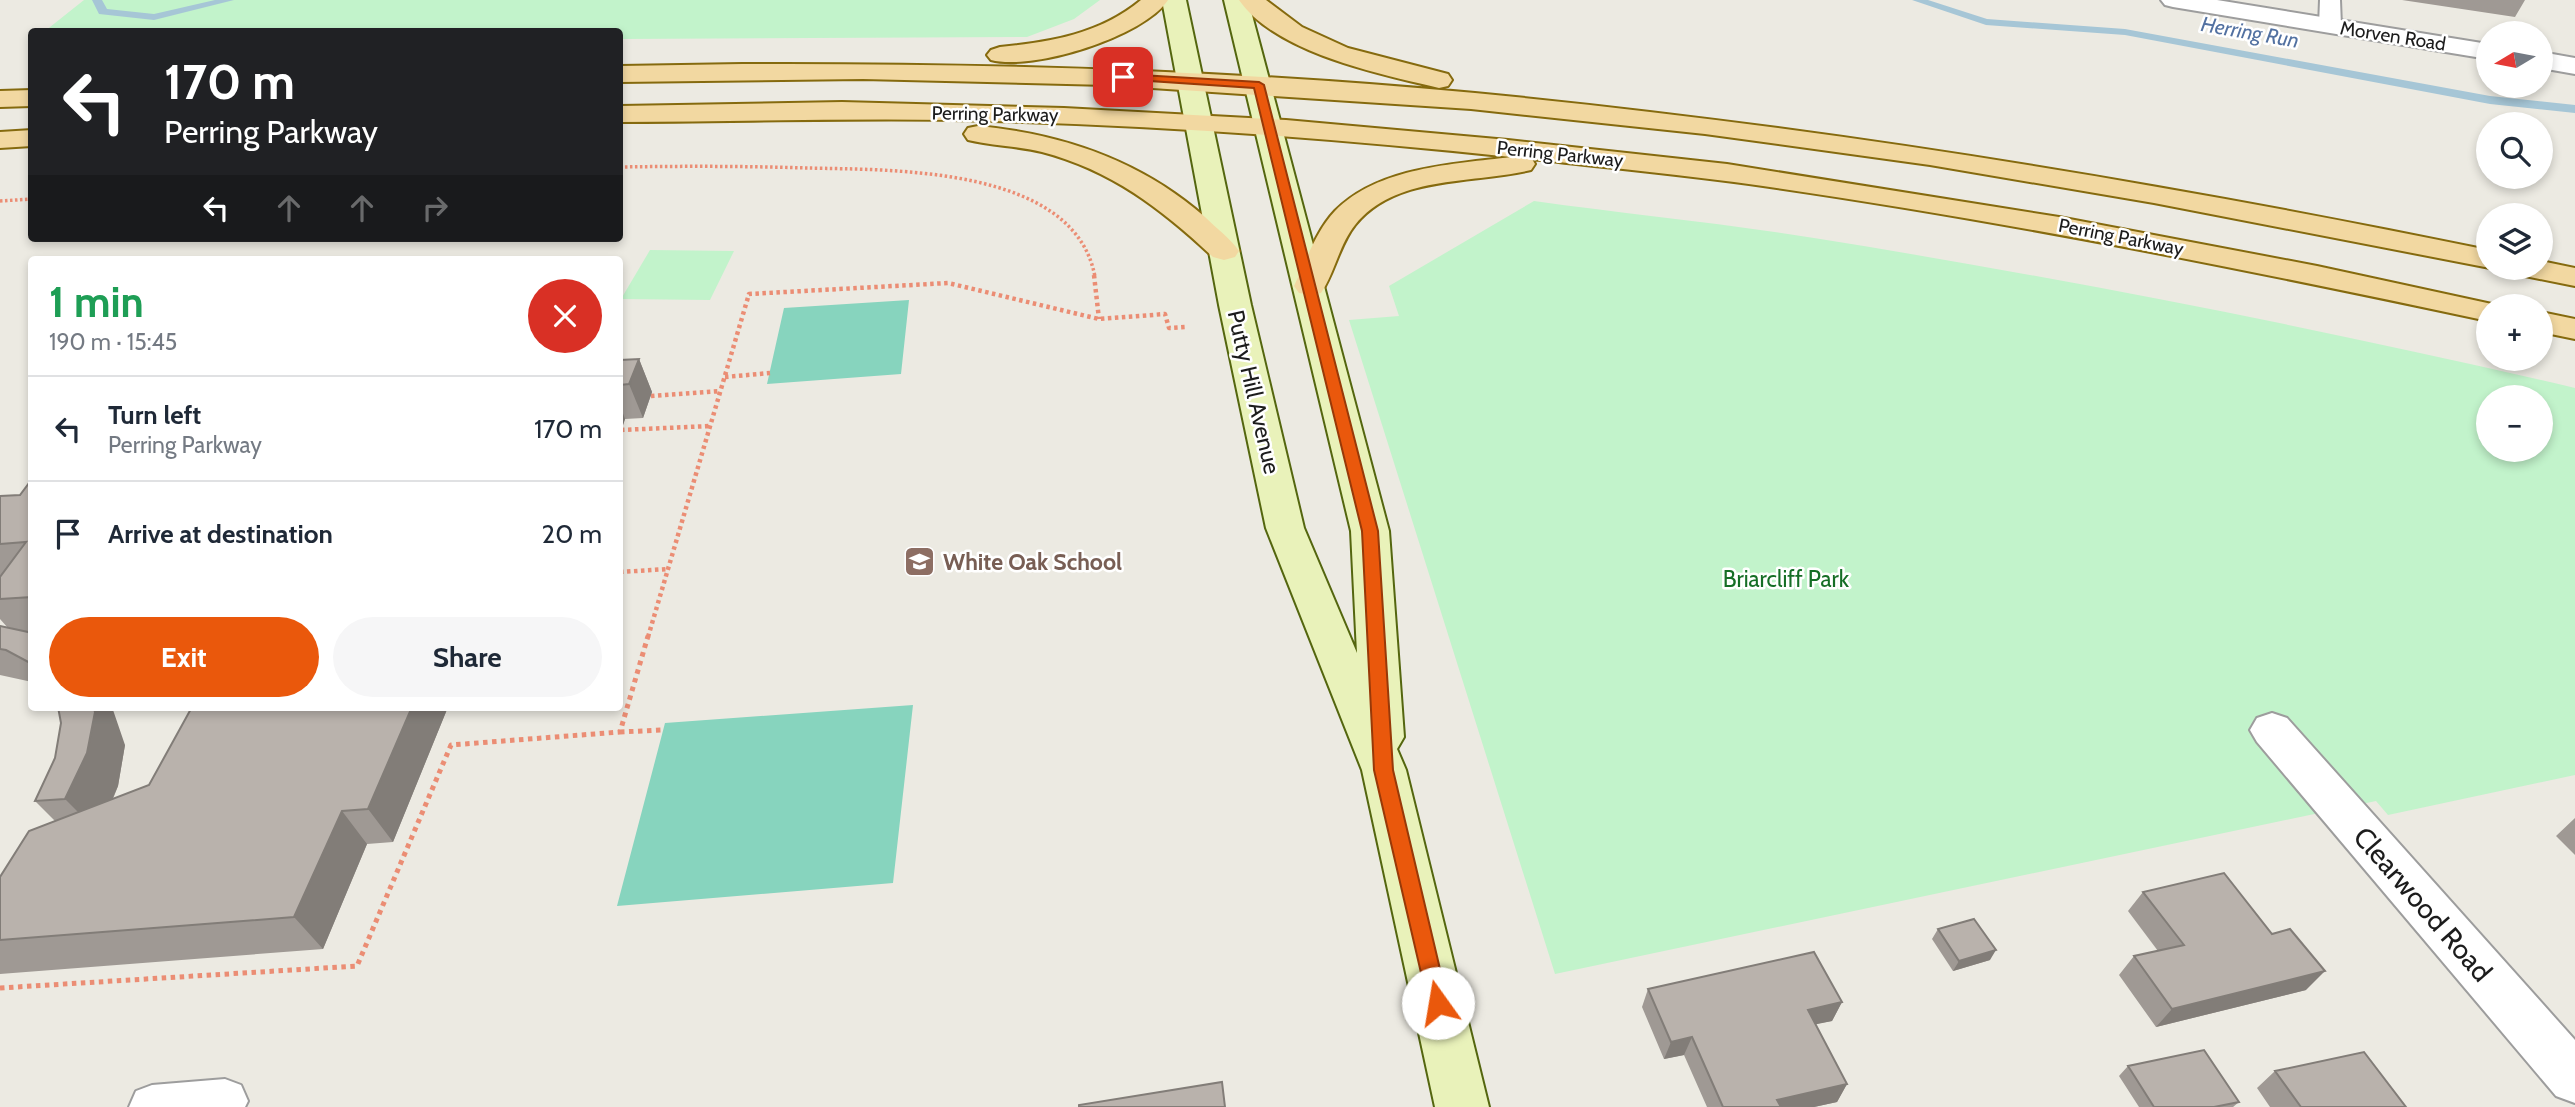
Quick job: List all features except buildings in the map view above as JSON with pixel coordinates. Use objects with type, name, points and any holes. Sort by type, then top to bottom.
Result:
[{"type":"main road","points":[[845,71],[1027,52],[1069,45],[1124,25],[1156,0]]},
{"type":"main road","points":[[1251,0],[1275,22],[1305,40],[1343,55],[1395,70],[1592,113]]},
{"type":"main road","name":"Perring Parkway","points":[[623,74],[845,71],[1191,81],[1592,113],[2022,171],[2287,216],[2476,256]]},
{"type":"main road","points":[[0,99],[28,98]]},
{"type":"main road","name":"Perring Parkway","points":[[630,114],[834,111],[1198,121],[1583,156],[1796,182],[2020,218],[2476,309]]},
{"type":"main road","points":[[630,114],[997,136],[1048,145],[1099,162],[1142,183],[1224,251]]},
{"type":"main road","points":[[0,140],[28,138]]},
{"type":"main road","points":[[1310,286],[1345,218],[1368,199],[1401,186],[1456,173],[1583,156]]},
{"type":"main road","points":[[2553,272],[2575,277]]},
{"type":"main road","points":[[2553,324],[2575,329]]},
{"type":"street","name":"Putty Hill Avenue","points":[[1174,0],[1224,251],[1285,528],[1384,770],[1462,1107]]},
{"type":"street","name":"Putty Hill Avenue","points":[[1237,0],[1370,531],[1384,770]]},
{"type":"street","name":"Morven Road","points":[[2172,0],[2476,49]]},
{"type":"street","points":[[2553,62],[2575,66]]},
{"type":"street","name":"Clearwood Road","points":[[2272,730],[2575,1078]]},
{"type":"lane","points":[[2330,0],[2330,26]]},
{"type":"lane","points":[[152,1107],[225,1101]]},
{"type":"path","points":[[623,167],[723,166],[892,171],[957,179],[1009,192],[1055,215],[1085,243],[1095,280],[1099,319]]},
{"type":"path","points":[[0,201],[28,199]]},
{"type":"path","points":[[620,732],[749,293],[948,283],[1099,319],[1165,314],[1168,328],[1185,327]]},
{"type":"path","points":[[724,377],[770,373]]},
{"type":"path","points":[[651,396],[720,391]]},
{"type":"path","points":[[623,430],[710,426]]},
{"type":"path","points":[[623,572],[667,569]]},
{"type":"path","points":[[0,988],[357,966],[451,745],[663,730]]},
{"type":"green space","points":[[84,0],[1100,0],[1074,19],[1027,37],[623,39],[623,28],[49,28]]},
{"type":"green space","name":"Briarcliff Park","points":[[1534,201],[1779,233],[2005,270],[2291,325],[2476,365],[2476,371],[2502,371],[2575,388],[2575,775],[2388,815],[2376,801],[1555,974],[1349,320],[1399,316],[1389,286]]},
{"type":"green space","points":[[650,250],[734,251],[710,300],[623,299]]},
{"type":"green space","points":[[909,300],[901,374],[767,384],[784,308]]},
{"type":"green space","points":[[913,705],[893,883],[617,906],[665,723]]},
{"type":"waterway","name":"Herring Run","points":[[97,0],[103,12],[154,17],[229,0]]},
{"type":"waterway","name":"Herring Run","points":[[1917,0],[1986,22],[2125,32],[2490,100],[2575,109]]},
{"type":"place","name":"White Oak School","points":[[920,562]]},
{"type":"route","points":[[1123,77],[1259,85],[1370,531],[1384,770],[1438,1003]]}]
